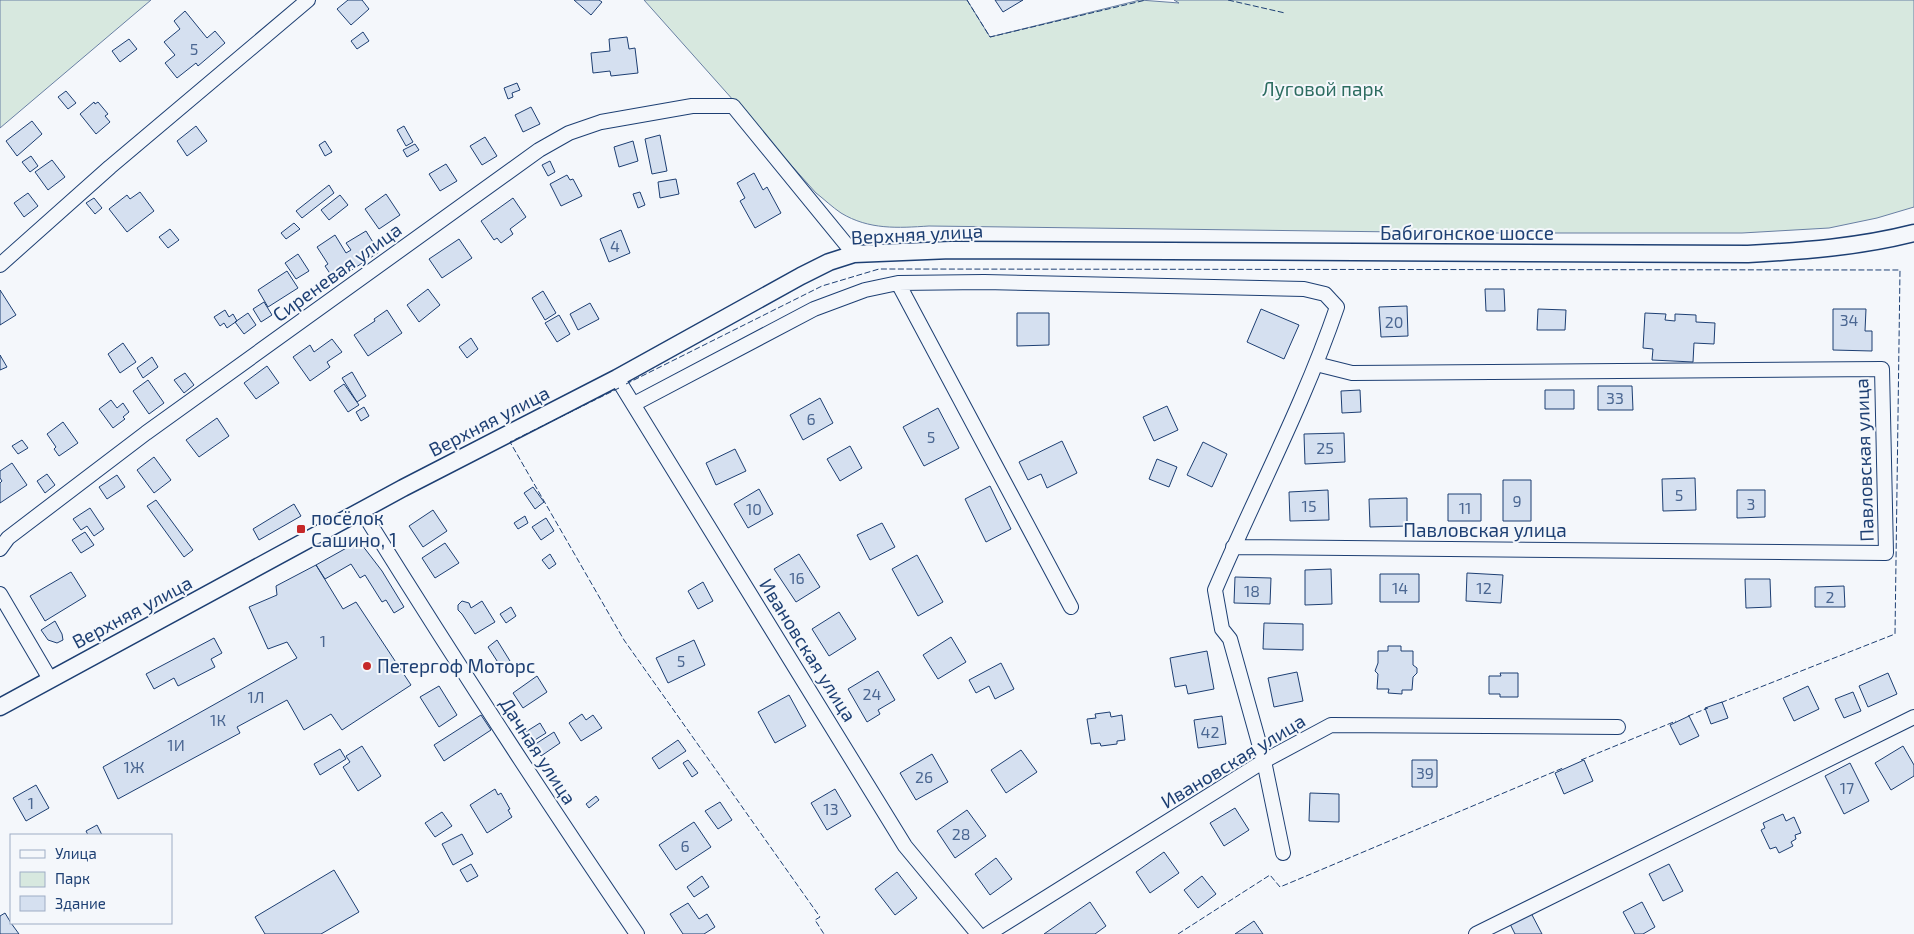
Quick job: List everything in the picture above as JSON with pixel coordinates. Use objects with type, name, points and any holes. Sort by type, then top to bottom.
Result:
[{"type":"street","points":[[0,265],[110,167],[308,0]]},
{"type":"street","name":"Сиреневая улица","points":[[0,549],[8,538],[146,434],[539,150],[569,133],[600,122],[692,106],[733,106],[854,254]]},
{"type":"street","name":"Бабигонское шоссе","points":[[1018,250],[1748,254],[1823,250],[1884,241],[1914,233]]},
{"type":"street","name":"Верхняя улица","points":[[0,707],[403,488],[617,378],[829,262],[854,254],[912,251],[1018,250]]},
{"type":"street","points":[[634,404],[814,309],[865,290],[898,283],[984,282],[1304,289],[1326,294],[1337,307],[1316,364],[1215,590],[1222,629],[1230,640],[1264,761],[1283,854]]},
{"type":"street","points":[[898,283],[1071,608]]},
{"type":"street","name":"Павловская улица","points":[[1234,547],[1886,553],[1882,369],[1352,373],[1316,364]]},
{"type":"street","name":"Ивановская улица","points":[[617,378],[906,846],[978,934]]},
{"type":"street","name":"Дачная улица","points":[[362,511],[589,865],[637,934]]},
{"type":"street","points":[[0,594],[50,679]]},
{"type":"street","points":[[1476,934],[1914,717]]},
{"type":"street","name":"Ивановская улица","points":[[988,934],[1264,761],[1331,726],[1618,727]]},
{"type":"green space","points":[[0,0],[151,0],[0,128]]},
{"type":"green space","name":"Луговой парк","points":[[644,0],[967,0],[990,37],[1140,0],[1179,3],[1174,0],[1914,0],[1914,207],[1877,218],[1829,228],[1742,233],[1478,233],[884,227],[852,219],[841,213],[816,193]]},
{"type":"building","points":[[348,0],[362,0],[369,9],[351,25],[337,9]]},
{"type":"building","points":[[574,0],[599,0],[602,2],[591,15]]},
{"type":"building","points":[[995,0],[1023,0],[1003,12]]},
{"type":"building","points":[[185,11],[207,38],[215,31],[225,43],[198,66],[196,63],[177,78],[165,63],[175,55],[164,42],[180,29],[174,21]]},
{"type":"building","points":[[363,32],[369,41],[357,49],[351,41]]},
{"type":"building","points":[[627,37],[629,49],[635,48],[638,73],[611,76],[610,71],[593,73],[591,53],[610,51],[609,39]]},
{"type":"building","points":[[129,39],[137,49],[120,62],[112,51]]},
{"type":"building","points":[[517,83],[520,90],[512,93],[513,97],[508,99],[504,88]]},
{"type":"building","points":[[66,91],[76,103],[68,109],[58,97]]},
{"type":"building","points":[[94,102],[95,104],[98,102],[108,114],[105,116],[110,122],[96,134],[80,114]]},
{"type":"building","points":[[531,107],[540,124],[523,132],[515,115]]},
{"type":"building","points":[[32,121],[42,134],[17,156],[6,141]]},
{"type":"building","points":[[196,126],[207,141],[187,156],[177,141]]},
{"type":"building","points":[[404,126],[413,142],[406,146],[397,130]]},
{"type":"building","points":[[660,135],[667,171],[652,174],[645,139]]},
{"type":"building","points":[[485,137],[497,156],[482,165],[470,146]]},
{"type":"building","points":[[325,141],[332,152],[325,156],[319,145]]},
{"type":"building","points":[[633,141],[638,161],[619,167],[614,147]]},
{"type":"building","points":[[415,144],[419,150],[407,157],[403,150]]},
{"type":"building","points":[[31,156],[38,166],[30,172],[22,162]]},
{"type":"building","points":[[52,160],[65,177],[48,190],[35,172]]},
{"type":"building","points":[[550,161],[555,172],[548,176],[542,165]]},
{"type":"building","points":[[446,164],[457,181],[440,191],[429,174]]},
{"type":"building","points":[[754,173],[763,190],[767,187],[781,213],[755,228],[740,201],[745,198],[737,183]]},
{"type":"building","points":[[567,175],[570,180],[573,179],[582,196],[561,206],[550,184]]},
{"type":"building","points":[[676,179],[679,194],[660,198],[658,182]]},
{"type":"building","points":[[329,185],[334,193],[302,218],[296,211]]},
{"type":"building","points":[[140,192],[154,211],[127,232],[109,209],[127,195],[130,199]]},
{"type":"building","points":[[640,192],[645,205],[638,208],[633,194]]},
{"type":"building","points":[[28,193],[38,206],[24,217],[14,203]]},
{"type":"building","points":[[386,194],[400,215],[379,229],[365,209]]},
{"type":"building","points":[[340,195],[348,205],[329,220],[321,210]]},
{"type":"building","points":[[94,198],[102,208],[95,214],[86,203]]},
{"type":"building","points":[[513,198],[526,217],[510,229],[513,234],[501,243],[497,238],[494,240],[481,221]]},
{"type":"building","points":[[294,223],[300,229],[286,239],[281,233]]},
{"type":"building","points":[[170,229],[179,240],[168,248],[159,237]]},
{"type":"building","points":[[621,230],[630,253],[609,262],[600,239]]},
{"type":"building","points":[[366,231],[379,252],[335,281],[325,266],[328,264],[317,247],[335,235],[346,253],[351,250],[346,243]]},
{"type":"building","points":[[459,239],[472,258],[442,278],[429,259]]},
{"type":"building","points":[[298,254],[309,271],[296,279],[285,263]]},
{"type":"building","points":[[287,271],[298,288],[268,307],[258,290]]},
{"type":"building","points":[[428,289],[440,305],[419,322],[407,305]]},
{"type":"building","points":[[1485,289],[1504,289],[1505,311],[1486,311]]},
{"type":"building","points":[[0,290],[16,315],[0,325]]},
{"type":"building","points":[[543,291],[556,313],[545,320],[532,298]]},
{"type":"building","points":[[264,302],[272,315],[261,322],[253,309]]},
{"type":"building","points":[[590,303],[599,319],[578,330],[570,314]]},
{"type":"building","points":[[1407,306],[1408,336],[1381,337],[1379,307]]},
{"type":"building","points":[[1261,309],[1299,325],[1284,359],[1247,342]]},
{"type":"building","points":[[1538,309],[1566,310],[1565,330],[1537,330]]},
{"type":"building","points":[[1833,309],[1866,309],[1865,331],[1872,331],[1872,351],[1833,350]]},
{"type":"building","points":[[225,310],[229,317],[233,314],[237,321],[227,328],[224,323],[220,326],[214,317]]},
{"type":"building","points":[[387,310],[402,333],[368,356],[354,335],[375,321],[374,319]]},
{"type":"building","points":[[248,313],[256,325],[244,334],[235,322]]},
{"type":"building","points":[[1017,313],[1049,313],[1049,345],[1017,346]]},
{"type":"building","points":[[1645,313],[1666,314],[1665,320],[1675,321],[1675,314],[1696,315],[1696,322],[1715,323],[1714,344],[1694,343],[1693,362],[1652,360],[1653,349],[1643,348]]},
{"type":"building","points":[[559,315],[570,334],[557,342],[545,323]]},
{"type":"building","points":[[471,338],[478,349],[467,358],[459,347]]},
{"type":"building","points":[[332,339],[342,352],[327,362],[330,367],[310,381],[293,357],[310,345],[314,352]]},
{"type":"building","points":[[123,343],[136,362],[120,373],[108,354]]},
{"type":"building","points":[[0,355],[7,367],[0,370]]},
{"type":"building","points":[[152,357],[158,367],[143,378],[137,368]]},
{"type":"building","points":[[267,366],[279,383],[256,399],[244,383]]},
{"type":"building","points":[[352,372],[366,396],[357,402],[342,378]]},
{"type":"building","points":[[185,373],[194,385],[184,393],[174,380]]},
{"type":"building","points":[[148,380],[164,403],[149,414],[133,391]]},
{"type":"building","points":[[344,384],[359,405],[348,412],[334,391]]},
{"type":"building","points":[[1598,386],[1632,386],[1633,410],[1598,410]]},
{"type":"building","points":[[1360,390],[1361,412],[1342,413],[1341,391]]},
{"type":"building","points":[[1545,390],[1574,390],[1574,409],[1545,409]]},
{"type":"building","points":[[820,398],[833,423],[803,440],[790,415]]},
{"type":"building","points":[[111,400],[117,408],[123,403],[129,412],[123,417],[125,419],[113,428],[99,409]]},
{"type":"building","points":[[1167,406],[1178,430],[1154,441],[1143,417]]},
{"type":"building","points":[[364,407],[369,416],[361,421],[356,412]]},
{"type":"building","points":[[938,408],[959,448],[924,466],[903,427]]},
{"type":"building","points":[[217,418],[229,436],[199,457],[186,440]]},
{"type":"building","points":[[63,422],[78,443],[59,456],[54,449],[56,447],[47,434]]},
{"type":"building","points":[[1344,433],[1345,462],[1305,464],[1304,434]]},
{"type":"building","points":[[22,440],[28,448],[18,454],[12,446]]},
{"type":"building","points":[[1062,441],[1077,473],[1047,488],[1041,474],[1028,480],[1019,462]]},
{"type":"building","points":[[1203,442],[1227,454],[1212,487],[1187,475]]},
{"type":"building","points":[[850,446],[862,468],[840,481],[827,459]]},
{"type":"building","points":[[735,449],[746,471],[716,485],[706,463]]},
{"type":"building","points":[[154,457],[171,480],[154,493],[137,470]]},
{"type":"building","points":[[1157,459],[1177,467],[1169,487],[1149,479]]},
{"type":"building","points":[[12,463],[27,485],[0,503],[0,483],[2,481],[0,471]]},
{"type":"building","points":[[47,474],[55,485],[45,493],[37,481]]},
{"type":"building","points":[[117,475],[125,487],[107,499],[99,487]]},
{"type":"building","points":[[1695,478],[1696,510],[1663,511],[1662,479]]},
{"type":"building","points":[[1503,480],[1531,480],[1531,521],[1503,521]]},
{"type":"building","points":[[990,486],[1011,529],[986,542],[965,499]]},
{"type":"building","points":[[533,487],[544,502],[535,509],[524,493]]},
{"type":"building","points":[[759,489],[773,514],[748,528],[734,504]]},
{"type":"building","points":[[1328,490],[1329,520],[1290,521],[1289,492]]},
{"type":"building","points":[[1737,490],[1765,490],[1765,517],[1737,518]]},
{"type":"building","points":[[1448,494],[1481,494],[1481,521],[1448,521]]},
{"type":"building","points":[[1407,498],[1407,526],[1370,527],[1369,499]]},
{"type":"building","points":[[156,500],[193,550],[184,557],[147,506]]},
{"type":"building","points":[[294,504],[301,516],[259,540],[253,529]]},
{"type":"building","points":[[90,508],[104,529],[94,536],[87,526],[81,530],[73,519]]},
{"type":"building","points":[[433,510],[447,531],[423,547],[409,526]]},
{"type":"building","points":[[525,516],[528,523],[518,529],[514,523]]},
{"type":"building","points":[[546,518],[554,531],[541,540],[532,527]]},
{"type":"building","points":[[882,523],[895,547],[870,560],[857,535]]},
{"type":"building","points":[[85,532],[94,545],[81,553],[72,540]]},
{"type":"building","points":[[359,541],[382,571],[404,607],[394,613],[386,600],[382,602],[365,575],[360,578],[351,564],[325,579],[316,565]]},
{"type":"building","points":[[445,543],[459,563],[435,578],[422,558]]},
{"type":"building","points":[[550,554],[556,564],[549,569],[542,560]]},
{"type":"building","points":[[799,554],[820,587],[796,602],[774,569]]},
{"type":"building","points":[[917,555],[943,602],[918,616],[892,569]]},
{"type":"building","points":[[316,565],[343,609],[356,602],[411,685],[342,730],[331,714],[304,730],[287,700],[237,727],[240,733],[118,799],[103,767],[297,658],[287,642],[268,649],[249,607],[277,595],[276,586]]},
{"type":"building","points":[[1331,569],[1332,604],[1305,605],[1305,570]]},
{"type":"building","points":[[71,572],[86,596],[45,621],[30,596]]},
{"type":"building","points":[[1467,573],[1503,575],[1501,603],[1466,601]]},
{"type":"building","points":[[1380,574],[1419,574],[1419,602],[1380,602]]},
{"type":"building","points":[[1235,577],[1271,578],[1270,604],[1234,603]]},
{"type":"building","points":[[1745,579],[1770,579],[1771,607],[1746,608]]},
{"type":"building","points":[[703,582],[713,601],[698,609],[688,591]]},
{"type":"building","points":[[1844,586],[1845,607],[1815,607],[1815,587]]},
{"type":"building","points":[[462,601],[469,603],[471,608],[482,601],[495,622],[475,634],[458,610],[458,605]]},
{"type":"building","points":[[511,607],[516,616],[506,623],[500,614]]},
{"type":"building","points":[[839,612],[856,639],[829,656],[812,629]]},
{"type":"building","points":[[55,621],[63,640],[57,643],[48,640],[41,630]]},
{"type":"building","points":[[1264,623],[1303,624],[1303,650],[1263,649]]},
{"type":"building","points":[[951,637],[966,662],[938,679],[923,655]]},
{"type":"building","points":[[214,638],[222,653],[211,659],[215,667],[178,686],[174,678],[154,689],[146,674]]},
{"type":"building","points":[[497,640],[510,661],[501,667],[488,647]]},
{"type":"building","points":[[694,640],[705,665],[668,683],[656,658]]},
{"type":"building","points":[[1388,646],[1401,646],[1401,651],[1413,651],[1413,665],[1417,668],[1417,673],[1413,677],[1412,690],[1402,690],[1402,694],[1388,693],[1389,689],[1377,689],[1378,674],[1375,671],[1378,663],[1378,651],[1388,651]]},
{"type":"building","points":[[1207,651],[1214,689],[1188,694],[1186,685],[1175,687],[1170,658]]},
{"type":"building","points":[[1001,663],[1014,689],[995,699],[989,686],[976,693],[969,680]]},
{"type":"building","points":[[878,671],[895,700],[878,710],[880,714],[867,722],[848,689]]},
{"type":"building","points":[[1297,672],[1303,701],[1274,707],[1268,678]]},
{"type":"building","points":[[1500,673],[1518,673],[1518,697],[1500,697],[1500,694],[1489,694],[1489,676],[1501,676]]},
{"type":"building","points":[[1888,673],[1897,694],[1868,707],[1859,686]]},
{"type":"building","points":[[537,676],[547,692],[523,708],[513,693]]},
{"type":"building","points":[[439,686],[457,715],[439,727],[420,697]]},
{"type":"building","points":[[1808,686],[1819,709],[1794,721],[1783,698]]},
{"type":"building","points":[[1853,692],[1861,711],[1844,718],[1835,699]]},
{"type":"building","points":[[789,695],[806,726],[775,743],[758,712]]},
{"type":"building","points":[[1722,702],[1728,718],[1711,724],[1705,708]]},
{"type":"building","points":[[1110,712],[1111,717],[1122,715],[1125,740],[1117,741],[1117,744],[1101,746],[1100,743],[1091,744],[1087,719],[1096,718],[1095,714]]},
{"type":"building","points":[[582,714],[586,720],[593,715],[602,728],[581,741],[569,723]]},
{"type":"building","points":[[481,715],[491,730],[444,761],[434,745]]},
{"type":"building","points":[[1222,716],[1226,744],[1198,748],[1194,720]]},
{"type":"building","points":[[1689,716],[1699,736],[1680,745],[1670,725]]},
{"type":"building","points":[[540,723],[546,733],[530,743],[524,733]]},
{"type":"building","points":[[554,732],[560,743],[541,756],[534,745]]},
{"type":"building","points":[[678,740],[686,751],[659,769],[652,758]]},
{"type":"building","points":[[362,746],[381,776],[358,791],[343,767],[350,762],[346,756]]},
{"type":"building","points":[[1903,746],[1914,765],[1914,776],[1891,790],[1875,763]]},
{"type":"building","points":[[340,749],[346,759],[320,775],[314,764]]},
{"type":"building","points":[[1021,750],[1037,772],[1006,793],[991,770]]},
{"type":"building","points":[[932,754],[948,782],[916,800],[900,773]]},
{"type":"building","points":[[688,760],[698,773],[692,777],[683,763]]},
{"type":"building","points":[[1412,760],[1437,760],[1437,787],[1412,787]]},
{"type":"building","points":[[1584,760],[1593,781],[1564,794],[1555,773]]},
{"type":"building","points":[[1850,763],[1869,801],[1844,814],[1825,776]]},
{"type":"building","points":[[36,785],[49,808],[26,821],[13,798]]},
{"type":"building","points":[[495,789],[498,795],[501,793],[510,809],[508,810],[512,817],[487,833],[470,805]]},
{"type":"building","points":[[835,789],[851,816],[827,830],[811,803]]},
{"type":"building","points":[[1310,793],[1339,794],[1339,822],[1309,821]]},
{"type":"building","points":[[596,796],[599,800],[589,808],[586,804]]},
{"type":"building","points":[[720,802],[732,820],[718,829],[705,811]]},
{"type":"building","points":[[1235,808],[1249,830],[1224,846],[1210,823]]},
{"type":"building","points":[[967,810],[986,836],[955,858],[937,831]]},
{"type":"building","points":[[442,812],[452,826],[435,837],[425,823]]},
{"type":"building","points":[[1783,814],[1786,821],[1794,817],[1801,833],[1795,835],[1796,839],[1791,842],[1793,846],[1779,853],[1776,847],[1770,849],[1761,830],[1765,828],[1763,823]]},
{"type":"building","points":[[694,822],[711,847],[676,870],[659,845]]},
{"type":"building","points":[[97,825],[102,834],[88,834],[86,831]]},
{"type":"building","points":[[462,834],[473,854],[453,865],[442,844]]},
{"type":"building","points":[[1164,852],[1179,873],[1150,893],[1136,872]]},
{"type":"building","points":[[996,858],[1012,879],[990,895],[975,874]]},
{"type":"building","points":[[471,864],[478,876],[467,882],[460,870]]},
{"type":"building","points":[[1669,864],[1683,891],[1663,901],[1649,874]]},
{"type":"building","points":[[334,870],[359,912],[321,934],[265,934],[255,917]]},
{"type":"building","points":[[897,872],[917,898],[895,915],[875,889]]},
{"type":"building","points":[[702,876],[709,887],[694,897],[687,887]]},
{"type":"building","points":[[1202,876],[1216,894],[1198,908],[1184,890]]},
{"type":"building","points":[[1090,902],[1106,926],[1095,934],[1044,934]]},
{"type":"building","points":[[1642,902],[1655,927],[1643,934],[1635,934],[1623,912]]},
{"type":"building","points":[[688,903],[699,919],[707,914],[715,927],[704,934],[683,934],[670,914]]},
{"type":"building","points":[[5,913],[10,924],[19,934],[0,934],[0,916]]},
{"type":"building","points":[[1531,913],[1542,934],[1515,934],[1510,924]]},
{"type":"building","points":[[1254,921],[1263,934],[1235,934]]},
{"type":"fence","points":[[967,0],[990,37],[1146,0]]},
{"type":"fence","points":[[1228,0],[1285,13]]},
{"type":"fence","points":[[626,384],[822,286],[879,269],[1900,270],[1895,634],[1720,703]]},
{"type":"fence","points":[[619,388],[510,442],[624,640],[820,917],[815,920],[824,934]]},
{"type":"fence","points":[[1688,716],[1708,708]]},
{"type":"fence","points":[[1581,760],[1676,721]]},
{"type":"fence","points":[[1178,934],[1270,875],[1280,887],[1563,768]]},
{"type":"place","name":"посёлок Сашино, 1","points":[[301,529]]},
{"type":"place","name":"Петергоф Моторс","points":[[367,666]]}]
